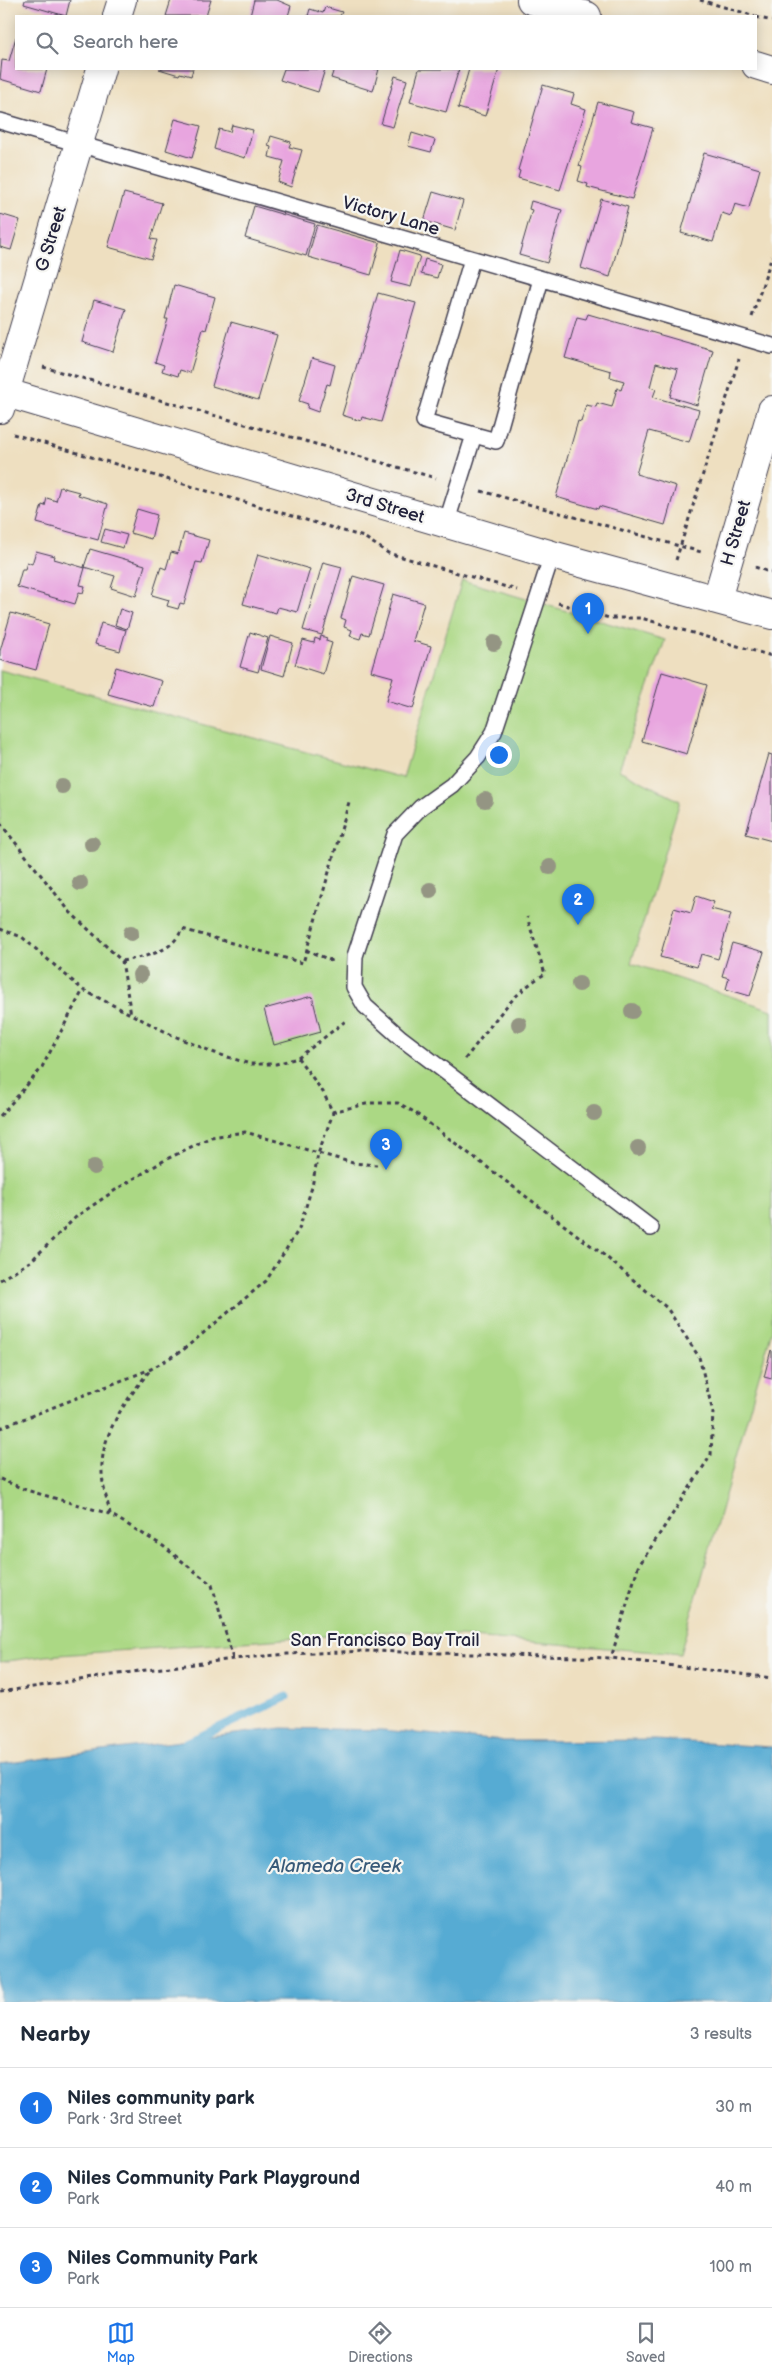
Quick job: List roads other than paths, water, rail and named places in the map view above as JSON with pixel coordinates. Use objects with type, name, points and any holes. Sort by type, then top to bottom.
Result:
[{"type":"street","points":[[117,15],[122,0]]},
{"type":"street","points":[[531,0],[584,15]]},
{"type":"street","points":[[757,65],[772,70]]},
{"type":"street","name":"G Street","points":[[3,406],[15,359],[101,70]]},
{"type":"street","name":"3rd Street","points":[[3,406],[446,524],[772,615]]},
{"type":"street","name":"H Street","points":[[717,599],[772,410]]},
{"type":"lane","name":"Victory Lane","points":[[0,121],[772,346]]},
{"type":"lane","points":[[472,259],[424,421],[496,441],[541,279]]},
{"type":"lane","points":[[446,524],[474,435]]},
{"type":"lane","points":[[552,555],[494,732],[478,757],[452,785],[420,807],[395,834],[355,956],[354,987],[365,1006],[451,1077],[651,1228]]},
{"type":"water","name":"Alameda Creek","points":[[282,1728],[382,1730],[504,1741],[655,1740],[772,1747],[772,2002],[0,2002],[0,1764]]},
{"type":"waterway","points":[[186,1743],[286,1697]]},
{"type":"place","name":"Niles community park","points":[[588,634]]},
{"type":"place","name":"Niles Community Park Playground","points":[[578,925]]},
{"type":"place","name":"Niles Community Park","points":[[386,1170]]}]
